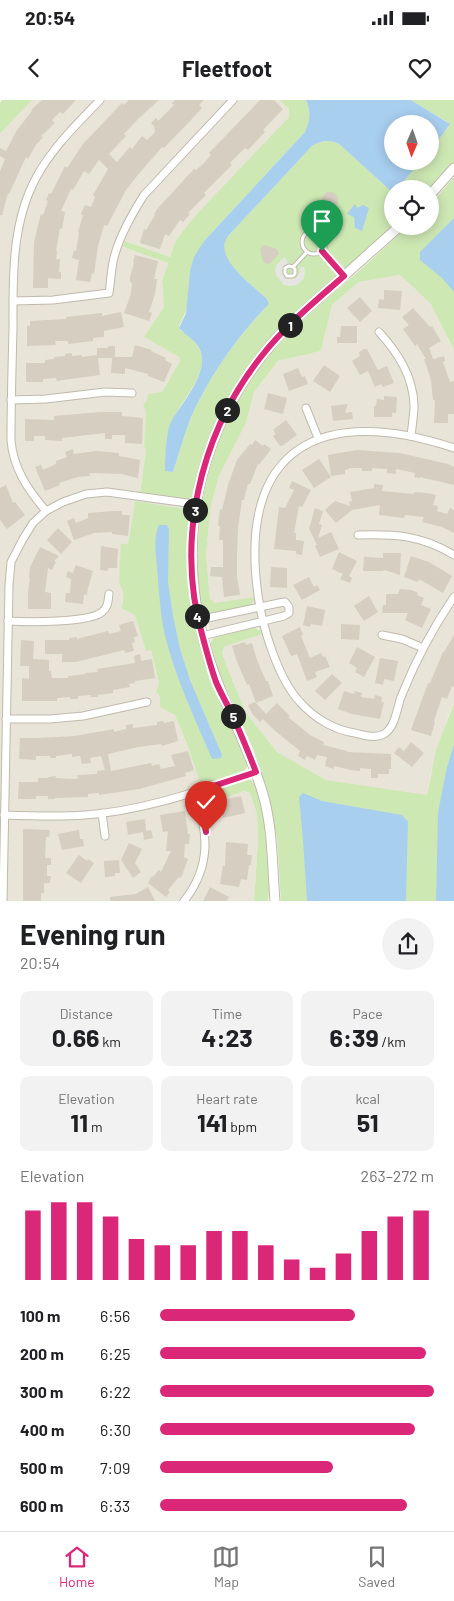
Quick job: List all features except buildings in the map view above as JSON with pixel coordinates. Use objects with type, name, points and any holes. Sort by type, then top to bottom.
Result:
[{"type":"street","points":[[46,511],[30,493],[12,455],[13,301],[17,236],[24,206],[36,177],[52,151],[100,100]]},
{"type":"street","points":[[13,301],[53,300],[109,293],[114,256],[123,230],[144,195],[232,100]]},
{"type":"street","points":[[439,185],[454,168]]},
{"type":"street","points":[[274,901],[273,853],[263,793],[235,721],[216,681],[198,620],[192,550],[195,504],[211,444],[223,417],[240,387],[260,358],[297,317],[390,235]]},
{"type":"street","points":[[379,332],[393,348],[404,367],[412,388],[414,406],[410,436]]},
{"type":"street","points":[[11,400],[46,400],[105,392],[132,393]]},
{"type":"street","points":[[306,408],[318,438]]},
{"type":"street","points":[[454,448],[410,436],[382,432],[335,434],[318,438],[299,448],[284,461],[269,482],[261,500],[254,549],[255,578],[262,621],[289,688],[300,703],[314,715],[331,726],[348,732],[379,736],[386,734],[391,727],[401,697],[423,648],[454,598]]},
{"type":"street","points":[[2,901],[6,719],[4,666],[11,562],[22,539],[33,523],[46,511],[63,502],[86,494],[108,492],[195,504]]},
{"type":"street","points":[[358,534],[410,536],[454,555]]},
{"type":"street","points":[[8,621],[54,622],[93,616],[104,611],[108,605],[109,594]]},
{"type":"street","points":[[198,620],[285,602],[289,607],[289,612],[284,616],[202,636]]},
{"type":"street","points":[[382,635],[402,639],[423,648]]},
{"type":"street","points":[[6,719],[50,719],[83,716],[148,702]]},
{"type":"street","points":[[4,816],[47,817],[102,813],[152,804],[256,772]]},
{"type":"street","points":[[184,901],[198,880],[206,851],[206,832],[203,815],[195,792]]},
{"type":"street","points":[[102,813],[105,836]]},
{"type":"lane","points":[[312,229],[320,231],[326,237],[326,244],[322,251],[315,254],[307,252],[303,247],[302,240],[305,233],[312,229]]},
{"type":"lane","points":[[322,251],[344,276]]},
{"type":"lane","points":[[293,267],[307,252]]},
{"type":"shaded area","points":[[32,100],[279,100],[289,109],[289,117],[176,240],[170,257],[126,241],[123,247],[168,263],[162,281],[164,307],[145,337],[179,357],[180,361],[162,392],[148,397],[146,403],[144,447],[146,450],[140,492],[189,499],[188,510],[135,501],[128,544],[122,543],[122,587],[124,593],[121,608],[136,615],[146,650],[151,649],[159,683],[156,692],[161,702],[175,715],[201,786],[247,770],[251,780],[210,792],[205,804],[244,791],[250,793],[257,814],[258,841],[254,901],[0,901],[0,134]]},
{"type":"shaded area","points":[[285,257],[288,263],[282,268],[282,271],[287,279],[296,278],[300,272],[300,267],[304,267],[304,278],[297,285],[284,285],[277,277],[275,271],[277,264]]},
{"type":"shaded area","points":[[400,275],[430,303],[454,350],[454,703],[430,776],[427,796],[326,780],[277,752],[247,714],[222,653],[224,647],[262,634],[261,631],[258,628],[215,637],[212,640],[206,614],[211,615],[254,600],[254,598],[215,604],[210,600],[206,554],[211,505],[219,476],[246,423],[254,392],[278,361],[321,351],[332,305],[359,282]]},
{"type":"green space","points":[[2,100],[32,100],[0,134],[0,103]]},
{"type":"green space","points":[[279,100],[306,100],[309,116],[305,132],[204,241],[193,261],[190,270],[187,309],[179,326],[180,330],[194,342],[201,353],[202,365],[198,378],[169,429],[166,471],[173,472],[191,417],[216,371],[235,343],[269,304],[267,299],[229,262],[224,250],[226,238],[312,146],[326,141],[339,144],[384,185],[384,235],[276,334],[256,356],[242,377],[206,451],[193,496],[187,500],[140,493],[146,450],[144,447],[146,411],[143,405],[147,400],[148,394],[162,392],[180,361],[179,357],[144,337],[164,307],[162,281],[168,263],[123,247],[125,241],[170,257],[176,240],[197,214],[289,117],[289,109]]},
{"type":"green space","points":[[411,100],[454,100],[454,162],[439,181],[405,180],[413,170],[439,170],[439,140],[449,123],[439,117],[439,115],[436,115]]},
{"type":"green space","points":[[454,177],[454,350],[430,303],[400,275],[359,282],[332,305],[321,351],[278,361],[254,392],[246,423],[219,476],[211,505],[206,554],[210,599],[215,603],[255,597],[249,606],[211,615],[206,613],[199,599],[198,548],[200,520],[211,466],[219,439],[230,414],[260,366],[287,335],[398,235],[439,235],[439,194]]},
{"type":"green space","points":[[135,501],[185,509],[190,513],[188,574],[201,649],[212,680],[248,764],[245,771],[201,786],[175,715],[160,707],[160,697],[156,692],[159,683],[151,650],[146,651],[135,615],[121,608],[123,595],[119,583],[121,543],[128,544]]},
{"type":"green space","points":[[255,628],[261,631],[262,634],[224,647],[222,653],[247,714],[277,752],[326,780],[427,795],[436,750],[454,703],[454,901],[281,901],[277,838],[263,778],[254,751],[216,666],[210,643],[215,637]]},
{"type":"green space","points":[[251,780],[256,785],[268,839],[271,868],[268,901],[254,901],[258,841],[257,814],[250,793],[244,791],[205,805],[204,800],[206,794],[210,792]]},
{"type":"water","points":[[306,100],[411,100],[435,115],[384,115],[384,170],[413,170],[405,180],[384,180],[384,185],[339,144],[328,141],[315,144],[228,236],[225,244],[225,253],[230,262],[244,279],[267,299],[269,304],[235,343],[216,371],[191,417],[173,472],[165,471],[170,424],[198,379],[201,369],[202,359],[200,350],[179,328],[186,313],[190,270],[194,257],[204,241],[305,132],[308,124],[309,108]]},
{"type":"water","points":[[439,117],[450,124],[439,139]]},
{"type":"water","points":[[355,204],[357,208],[363,205],[369,208],[362,231],[355,228],[354,217],[347,214]]},
{"type":"water","points":[[454,218],[454,292],[442,278],[420,260],[420,252]]},
{"type":"water","points":[[159,525],[167,525],[169,530],[168,582],[180,649],[190,680],[222,755],[221,758],[212,759],[169,652],[161,611],[155,540]]},
{"type":"water","points":[[454,744],[454,901],[436,901],[438,813],[446,771]]},
{"type":"water","points":[[303,793],[322,801],[402,815],[408,822],[406,901],[307,901],[299,797]]},
{"type":"route","points":[[206,832],[203,815],[195,792],[256,772],[216,681],[198,620],[192,572],[195,504],[211,444],[223,417],[240,387],[276,339],[297,317],[344,276],[322,251]]}]
